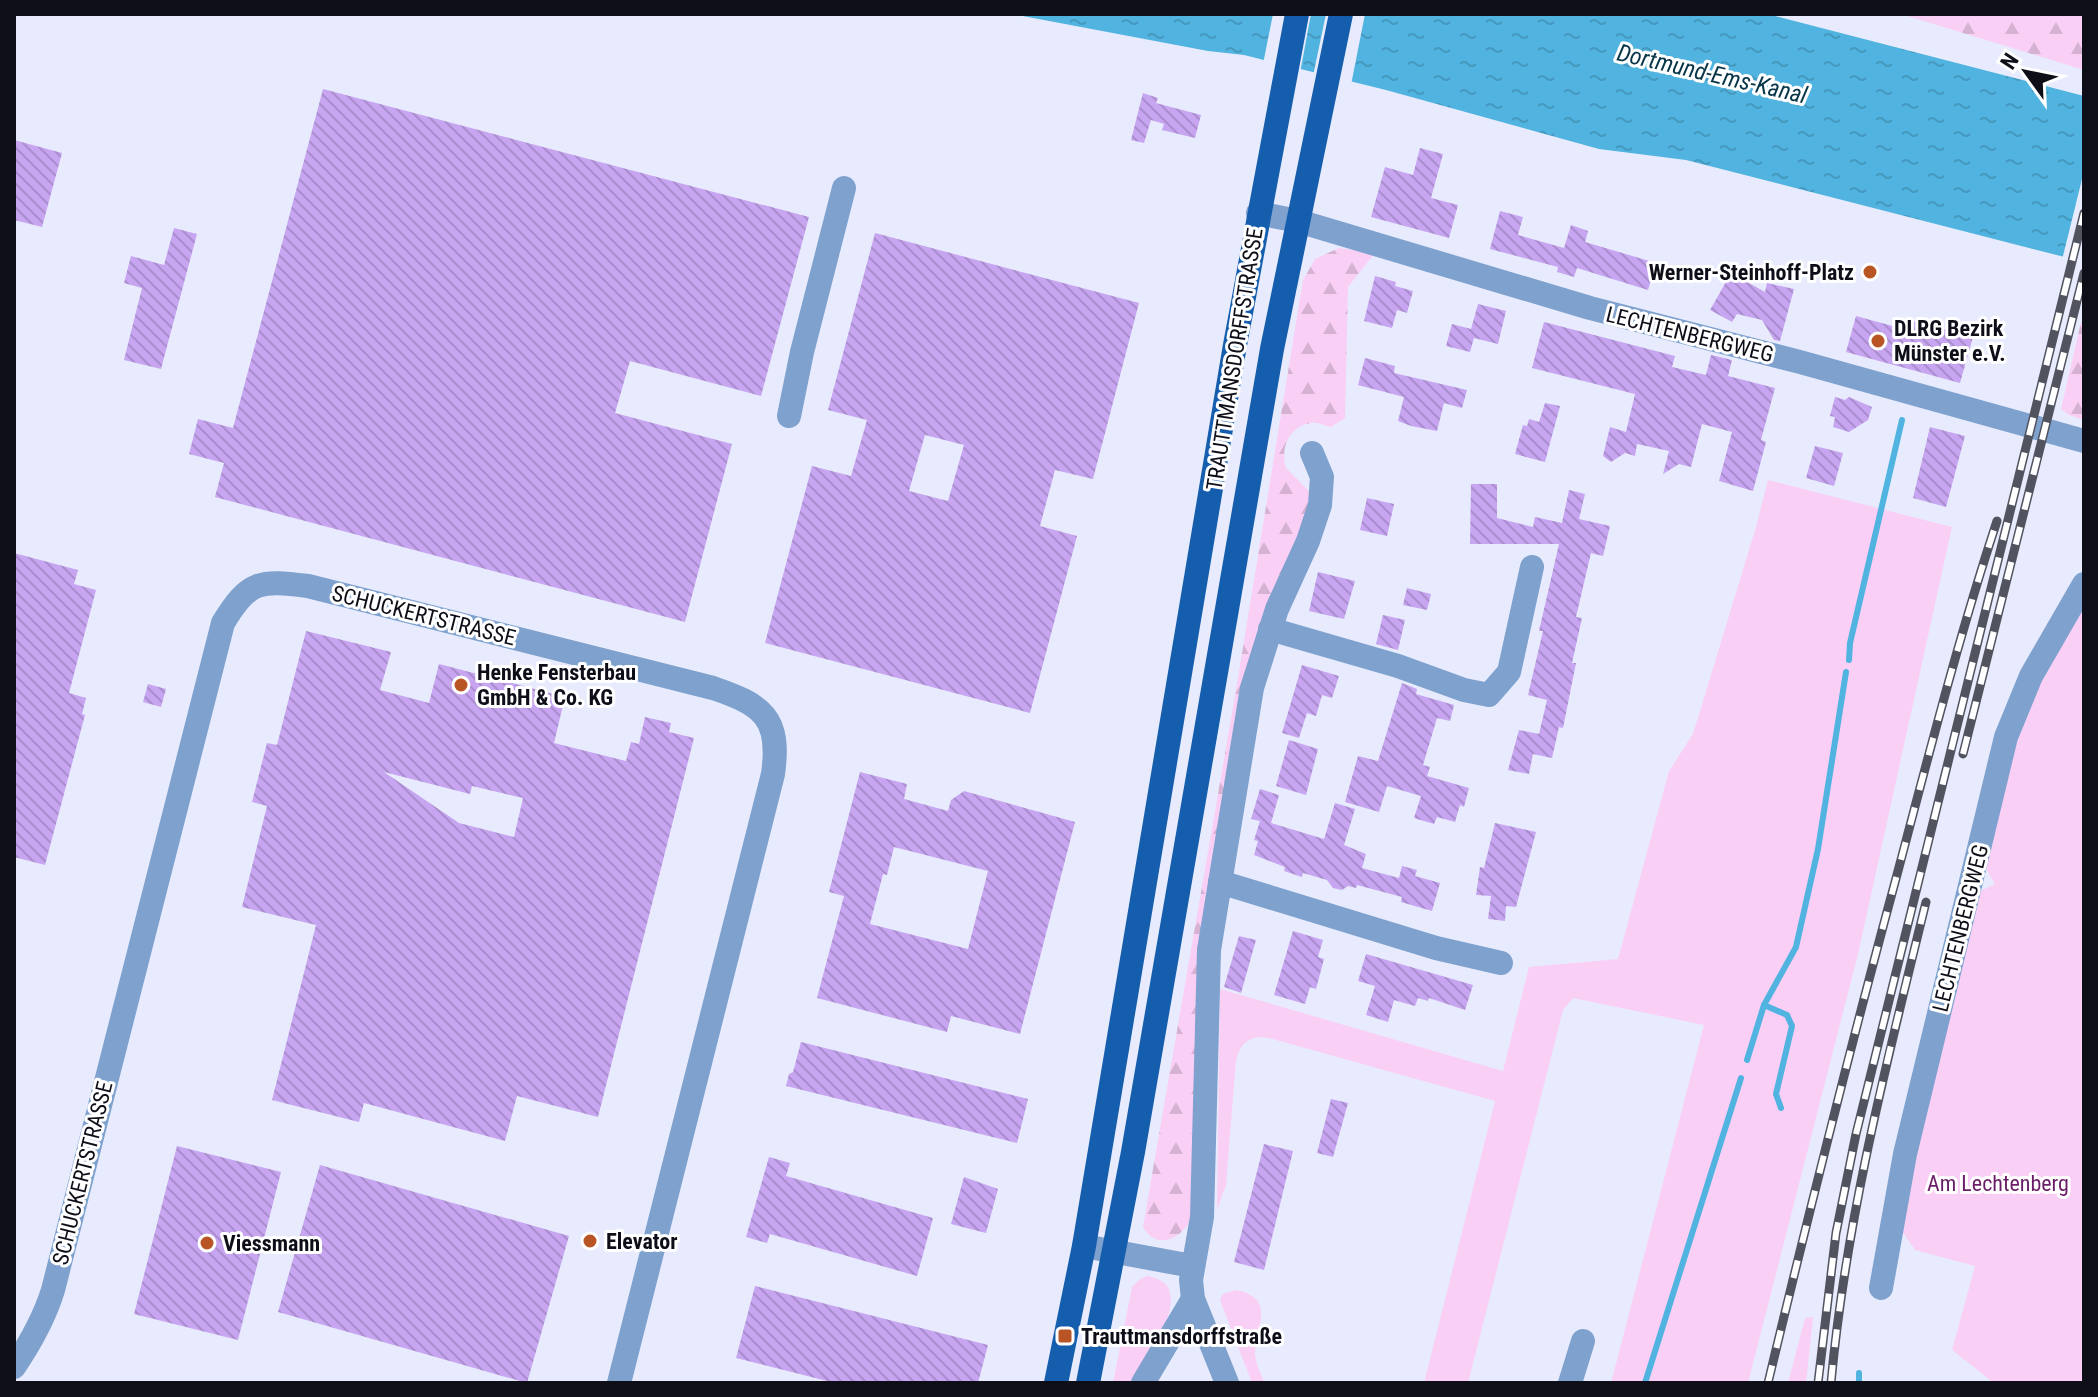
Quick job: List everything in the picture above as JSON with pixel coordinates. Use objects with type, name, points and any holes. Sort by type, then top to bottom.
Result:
[{"type":"main road","points":[[1258,213],[1297,14]]},
{"type":"main road","points":[[1298,221],[1341,14]]},
{"type":"main road","name":"TRAUTTMANSDORFFSTRASSE","points":[[1056,1383],[1084,1246],[1258,213]]},
{"type":"main road","name":"TRAUTTMANSDORFFSTRASSE","points":[[1088,1383],[1115,1252],[1231,575],[1298,221]]},
{"type":"street","points":[[789,416],[844,188]]},
{"type":"street","name":"TRAUTTMANSDORFFSTRASSE","points":[[1258,213],[1298,221]]},
{"type":"street","name":"LECHTENBERGWEG","points":[[1298,221],[1590,308],[1815,366],[2084,441]]},
{"type":"street","points":[[1227,1383],[1193,1299],[1192,1266],[1202,1217],[1208,978],[1213,919],[1252,688],[1270,629],[1320,505],[1322,477],[1312,453]]},
{"type":"street","points":[[1270,629],[1398,666],[1464,690],[1489,695],[1509,672],[1532,567]]},
{"type":"street","name":"SCHUCKERTSTRASSE","points":[[14,1367],[35,1337],[50,1301],[223,623],[238,598],[272,581],[308,586],[713,688],[753,703],[772,726],[776,750],[773,774],[619,1383]]},
{"type":"street","name":"LECHTENBERGWEG","points":[[1881,1288],[1905,1154],[2006,737],[2031,676],[2084,584]]},
{"type":"street","points":[[1220,882],[1436,948],[1501,963]]},
{"type":"street","points":[[1084,1246],[1192,1266]]},
{"type":"street","points":[[1143,1383],[1193,1299]]},
{"type":"street","points":[[1570,1383],[1583,1341]]},
{"type":"green space","points":[[1901,14],[2084,14],[2084,70]]},
{"type":"green space","points":[[1339,248],[1375,253],[1348,287],[1345,418],[1331,427],[1314,423],[1297,428],[1288,439],[1284,453],[1286,468],[1309,491],[1310,506],[1255,643],[1190,1222],[1173,1238],[1160,1240],[1148,1234],[1143,1227],[1303,280],[1315,259]]},
{"type":"green space","points":[[2081,322],[2084,324],[2084,420],[2061,409]]},
{"type":"green space","points":[[1768,480],[1952,527],[1858,954],[1748,1383],[1611,1383],[1704,1025],[1573,998],[1563,1010],[1468,1383],[1424,1383],[1495,1101],[1269,1038],[1252,1039],[1244,1044],[1236,1060],[1226,1185],[1217,1210],[1220,989],[1503,1071],[1529,967],[1618,959],[1669,771],[1693,734]]},
{"type":"green space","name":"Am Lechtenberg","points":[[2084,607],[2084,1383],[1994,1383],[1952,1350],[1975,1266],[1915,1250],[1899,1227],[1978,892],[1995,884],[1985,867],[2026,705]]},
{"type":"green space","points":[[1147,1276],[1163,1282],[1170,1293],[1165,1324],[1132,1383],[1113,1383],[1132,1287]]},
{"type":"green space","points":[[1236,1290],[1249,1294],[1260,1307],[1255,1353],[1265,1383],[1252,1383],[1220,1300],[1223,1294]]},
{"type":"green space","points":[[1813,1317],[1806,1383],[1788,1383],[1805,1318]]},
{"type":"water","name":"Dortmund-Ems-Kanal","points":[[1012,14],[1767,14],[2084,96],[2084,262],[1686,160],[1599,149],[1386,90],[1244,55]]},
{"type":"pier","points":[[1273,14],[1311,14],[1300,73],[1263,64]]},
{"type":"pier","points":[[1326,14],[1365,14],[1351,85],[1313,76]]},
{"type":"pier","points":[[2084,171],[2084,266],[2062,260]]},
{"type":"building","points":[[323,89],[809,217],[761,396],[630,361],[615,413],[732,444],[685,622],[215,497],[224,463],[189,454],[198,419],[233,428]]},
{"type":"building","points":[[1143,93],[1158,98],[1156,103],[1201,115],[1195,138],[1162,130],[1164,124],[1151,120],[1144,143],[1131,140]]},
{"type":"building","points":[[14,140],[62,153],[42,227],[14,220]]},
{"type":"building","points":[[1420,148],[1443,154],[1431,198],[1458,205],[1449,238],[1371,217],[1385,167],[1413,175]]},
{"type":"building","points":[[1500,211],[1523,217],[1518,235],[1564,248],[1571,225],[1588,231],[1585,242],[1656,263],[1648,290],[1577,268],[1574,277],[1557,272],[1558,267],[1490,249]]},
{"type":"building","points":[[174,228],[197,234],[161,369],[124,360],[142,288],[124,283],[131,256],[164,265]]},
{"type":"building","points":[[875,233],[1139,303],[1093,479],[1055,470],[1040,526],[1077,536],[1030,713],[765,643],[812,466],[851,476],[867,420],[828,410]],"holes":[[[925,435],[964,445],[948,501],[909,491]]]},
{"type":"building","points":[[1731,273],[1765,292],[1767,283],[1794,289],[1780,341],[1774,340],[1762,320],[1737,314],[1732,322],[1710,310]]},
{"type":"building","points":[[1375,276],[1413,291],[1407,313],[1397,310],[1392,328],[1364,321]]},
{"type":"building","points":[[1478,304],[1506,311],[1498,344],[1474,338],[1470,352],[1446,346],[1452,324],[1471,329]]},
{"type":"building","points":[[1856,316],[1911,331],[1913,321],[1973,337],[1960,383],[1846,352]]},
{"type":"building","points":[[1544,322],[1675,356],[1672,367],[1706,375],[1711,355],[1732,360],[1728,376],[1775,388],[1761,440],[1766,442],[1753,491],[1719,481],[1732,432],[1702,424],[1691,467],[1679,464],[1663,474],[1669,451],[1637,444],[1635,456],[1625,453],[1611,462],[1603,456],[1610,427],[1626,432],[1635,394],[1532,368]]},
{"type":"building","points":[[1365,358],[1395,366],[1394,373],[1467,390],[1462,408],[1444,403],[1437,431],[1398,421],[1404,397],[1358,385]]},
{"type":"building","points":[[1835,397],[1845,400],[1849,397],[1872,407],[1868,420],[1849,432],[1833,427],[1835,417],[1830,416]]},
{"type":"building","points":[[1545,403],[1560,406],[1545,462],[1515,454],[1523,425],[1527,426],[1529,419],[1539,422]]},
{"type":"building","points":[[1930,427],[1965,436],[1946,507],[1913,498]]},
{"type":"building","points":[[1815,446],[1843,453],[1834,486],[1806,478]]},
{"type":"building","points":[[1471,484],[1497,484],[1497,518],[1533,527],[1535,517],[1562,523],[1569,490],[1585,494],[1579,519],[1610,526],[1603,556],[1591,553],[1576,617],[1582,618],[1563,728],[1559,727],[1552,758],[1533,754],[1529,774],[1508,770],[1519,730],[1539,734],[1547,700],[1528,695],[1559,544],[1470,544]]},
{"type":"building","points":[[1367,498],[1394,504],[1387,536],[1360,530]]},
{"type":"building","points":[[14,553],[78,570],[74,584],[96,590],[69,693],[86,698],[82,714],[85,715],[45,865],[14,857]]},
{"type":"building","points":[[1318,572],[1355,581],[1344,619],[1309,611]]},
{"type":"building","points":[[1407,588],[1431,594],[1427,610],[1403,605]]},
{"type":"building","points":[[1383,615],[1405,620],[1398,650],[1376,644]]},
{"type":"building","points":[[306,631],[391,652],[380,690],[429,703],[439,664],[565,697],[554,743],[626,761],[631,742],[639,744],[645,717],[671,723],[669,732],[694,738],[598,1117],[517,1096],[505,1141],[364,1103],[359,1122],[272,1100],[316,925],[242,907],[267,806],[252,802],[267,743],[277,745]],"holes":[[[384,772],[470,794],[472,786],[523,798],[514,837],[459,823]]]},
{"type":"building","points":[[1302,665],[1339,676],[1332,698],[1322,695],[1316,716],[1307,713],[1299,738],[1282,733]]},
{"type":"building","points":[[1402,683],[1417,689],[1416,694],[1454,705],[1450,721],[1437,718],[1423,765],[1430,767],[1427,776],[1469,788],[1464,807],[1460,805],[1455,822],[1437,817],[1434,824],[1414,818],[1421,796],[1387,786],[1379,812],[1345,802],[1358,756],[1378,761]]},
{"type":"building","points":[[148,684],[166,689],[161,707],[143,702]]},
{"type":"building","points":[[1289,740],[1318,749],[1306,795],[1276,786]]},
{"type":"building","points":[[860,772],[907,784],[904,799],[948,811],[951,800],[964,791],[1075,822],[1020,1034],[951,1016],[947,1032],[817,998],[844,896],[829,892]],"holes":[[[894,847],[988,871],[968,949],[870,924],[883,874],[887,875]]]},
{"type":"building","points":[[1260,789],[1279,795],[1271,823],[1324,839],[1335,803],[1355,809],[1344,845],[1366,854],[1362,868],[1399,878],[1402,866],[1417,870],[1415,876],[1440,883],[1432,911],[1401,902],[1402,897],[1357,885],[1356,888],[1348,886],[1342,890],[1333,888],[1327,880],[1284,871],[1285,867],[1254,855],[1258,841],[1254,840],[1260,821],[1251,819]]},
{"type":"building","points":[[1495,823],[1536,832],[1516,907],[1506,906],[1505,921],[1488,919],[1491,896],[1476,895],[1480,867],[1484,868]]},
{"type":"building","points":[[1293,931],[1323,940],[1318,957],[1324,959],[1316,989],[1310,987],[1305,1004],[1274,995]]},
{"type":"building","points":[[1239,936],[1256,940],[1241,993],[1224,987]]},
{"type":"building","points":[[1366,954],[1473,985],[1465,1010],[1429,998],[1428,1001],[1418,998],[1415,1006],[1394,1000],[1388,1022],[1366,1015],[1375,986],[1358,981]]},
{"type":"building","points":[[801,1042],[1028,1099],[1017,1143],[786,1086]]},
{"type":"building","points":[[1331,1099],[1348,1103],[1333,1157],[1317,1153]]},
{"type":"building","points":[[1264,1144],[1293,1151],[1264,1270],[1234,1262]]},
{"type":"building","name":"Viessmann","points":[[177,1146],[281,1172],[238,1340],[134,1314]]},
{"type":"building","points":[[769,1157],[790,1163],[786,1176],[933,1218],[917,1276],[770,1234],[767,1243],[746,1237]]},
{"type":"building","points":[[320,1165],[569,1236],[527,1383],[278,1312]]},
{"type":"building","points":[[964,1177],[998,1189],[986,1233],[951,1224]]},
{"type":"building","points":[[755,1286],[988,1345],[978,1383],[835,1383],[736,1358]]},
{"type":"waterway","points":[[1849,660],[1850,643],[1902,420]]},
{"type":"waterway","points":[[1747,1060],[1764,1005],[1796,947],[1818,849],[1846,672]]},
{"type":"waterway","points":[[1764,1005],[1787,1015],[1792,1026],[1776,1094],[1781,1108]]},
{"type":"waterway","points":[[1645,1383],[1741,1078]]},
{"type":"waterway","points":[[1859,1373],[1859,1383]]},
{"type":"railway","points":[[1818,1383],[1836,1233],[1856,1134],[2084,213]]},
{"type":"railway","points":[[1963,754],[2084,273]]},
{"type":"railway","points":[[1768,1383],[1881,935],[1957,651],[1997,521]]},
{"type":"railway","points":[[1831,1383],[1857,1201],[1926,902]]},
{"type":"place","name":"Werner-Steinhoff-Platz","points":[[1870,272]]},
{"type":"place","name":"DLRG Bezirk Münster e.V.","points":[[1878,341]]},
{"type":"place","name":"Henke Fensterbau GmbH & Co. KG","points":[[461,685]]},
{"type":"place","name":"Elevator","points":[[590,1241]]},
{"type":"place","name":"Viessmann","points":[[207,1243]]},
{"type":"place","name":"Trauttmansdorffstraße","points":[[1065,1336]]}]
